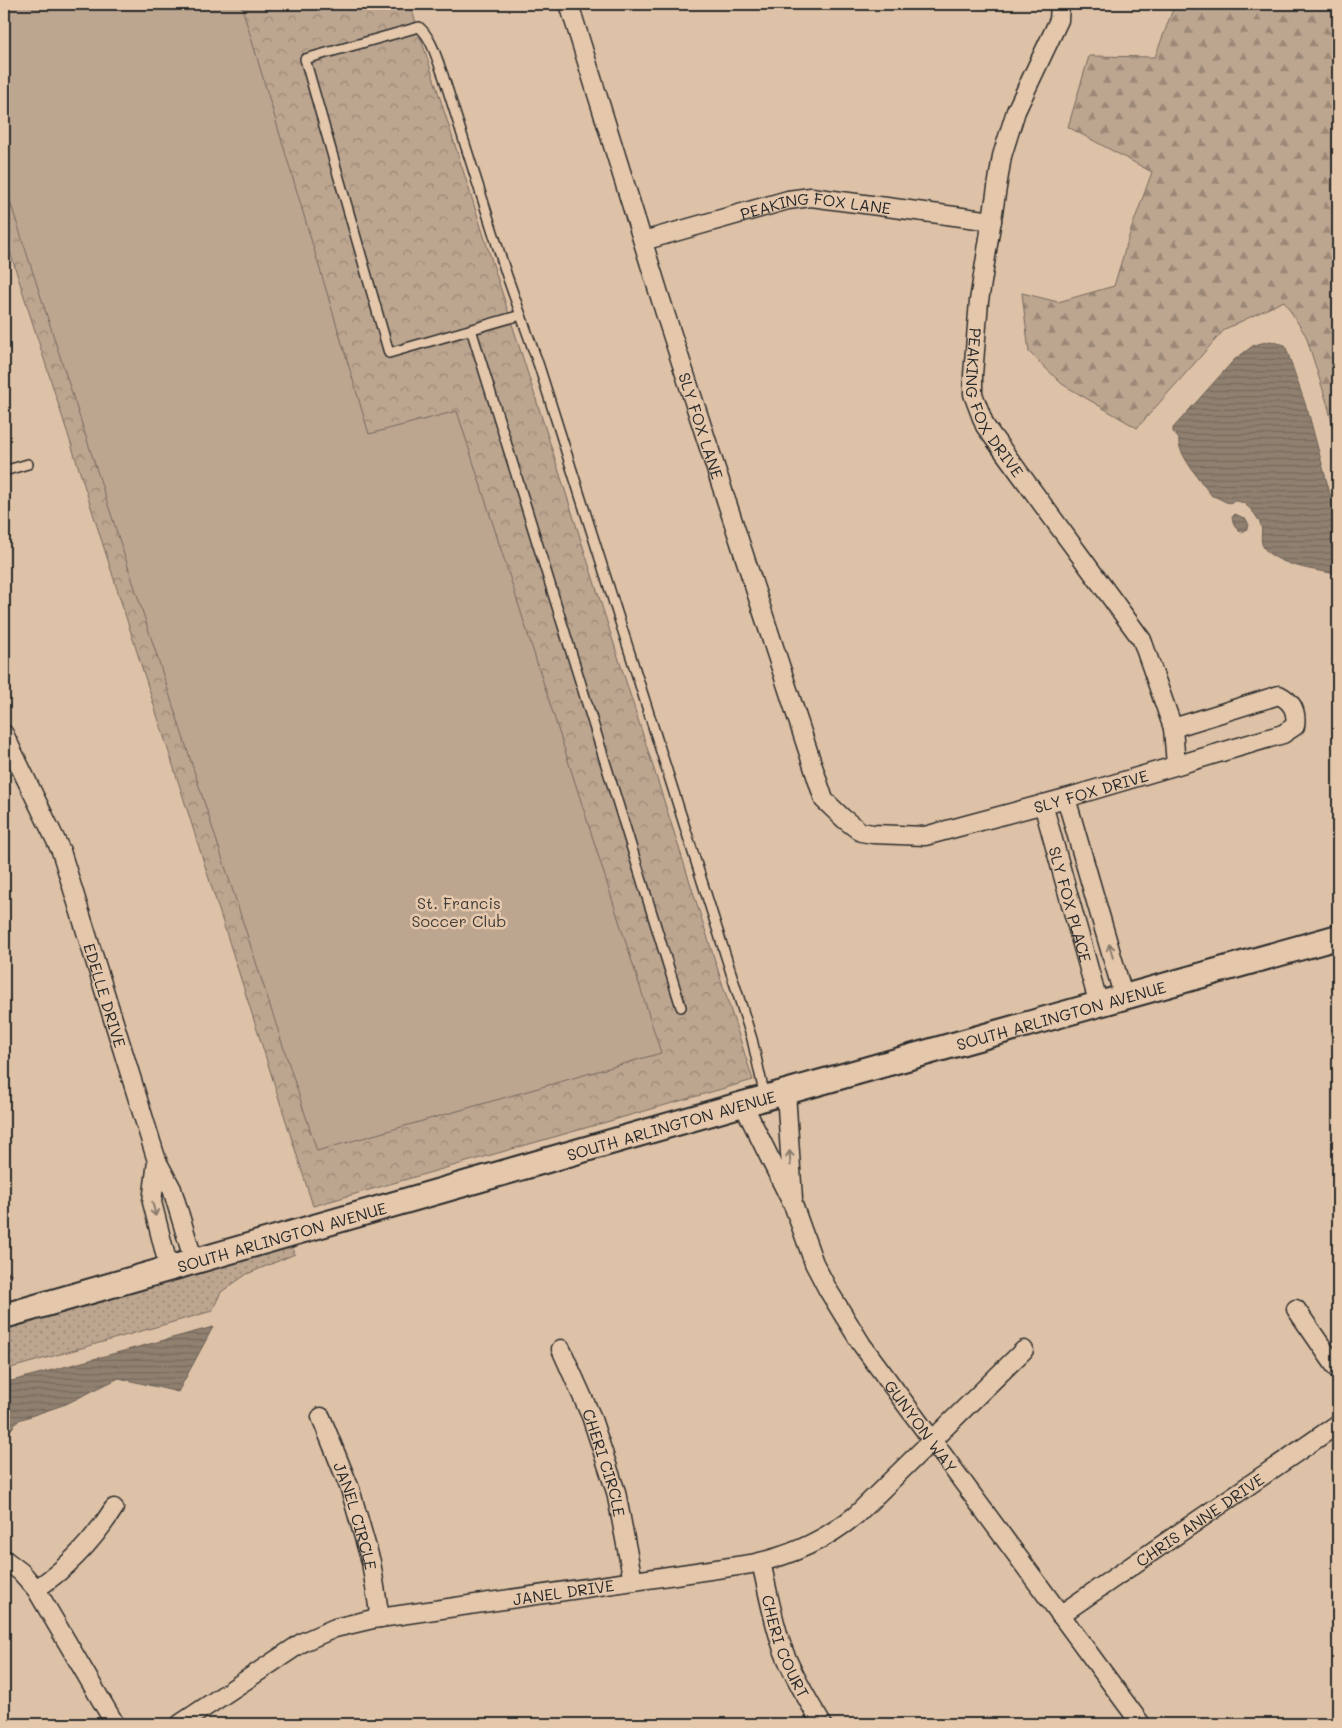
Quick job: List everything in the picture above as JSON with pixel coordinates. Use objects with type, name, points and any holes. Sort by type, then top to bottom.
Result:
[{"type":"street","name":"SLY FOX LANE","points":[[569,4],[643,242],[824,800],[861,832]]},
{"type":"street","name":"PEAKING FOX DRIVE","points":[[1060,4],[1059,20],[1016,111],[1002,156],[979,301],[973,394],[985,426],[1142,640],[1173,728],[1176,766]]},
{"type":"street","name":"PEAKING FOX LANE","points":[[643,242],[788,200],[811,197],[992,221]]},
{"type":"street","name":"SLY FOX DRIVE","points":[[861,832],[925,836],[1066,798],[1283,734],[1295,726],[1297,716],[1293,706],[1279,695],[1173,728]]},
{"type":"street","name":"EDELLE DRIVE","points":[[4,734],[61,851],[157,1161],[172,1189],[194,1262]]},
{"type":"street","name":"SLY FOX PLACE","points":[[1066,798],[1124,998]]},
{"type":"street","name":"SLY FOX PLACE","points":[[1043,804],[1098,1005]]},
{"type":"street","name":"SOUTH ARLINGTON AVENUE","points":[[4,1316],[765,1098],[1338,937]]},
{"type":"street","points":[[765,1098],[794,1207]]},
{"type":"street","name":"GUNYON WAY","points":[[765,1098],[794,1207],[814,1263],[828,1290],[862,1345],[1141,1724]]},
{"type":"street","points":[[157,1161],[152,1202],[169,1269]]},
{"type":"street","points":[[1296,1309],[1338,1370]]},
{"type":"street","name":"CHERI CIRCLE","points":[[561,1349],[591,1416],[616,1492],[633,1581]]},
{"type":"street","name":"JANEL DRIVE","points":[[180,1724],[303,1642],[335,1628],[380,1618],[761,1562],[798,1551],[832,1534],[862,1509],[1024,1350]]},
{"type":"street","name":"JANEL CIRCLE","points":[[321,1417],[350,1489],[371,1562],[380,1618]]},
{"type":"street","name":"CHRIS ANNE DRIVE","points":[[1060,1615],[1338,1424]]},
{"type":"street","points":[[36,1589],[78,1556],[114,1508]]},
{"type":"street","points":[[4,1559],[21,1572],[36,1589],[115,1724]]},
{"type":"street","name":"CHERI COURT","points":[[761,1562],[777,1632],[784,1653],[796,1680],[822,1724]]},
{"type":"lane","points":[[521,315],[389,353],[305,59],[419,27],[430,43],[443,75],[539,366],[640,682],[752,1039],[765,1098]]},
{"type":"lane","points":[[471,329],[681,1007]]},
{"type":"lane","points":[[4,471],[28,464]]},
{"type":"green space","name":"St. Francis Soccer Club","points":[[4,4],[410,4],[753,1080],[313,1206],[4,233]]},
{"type":"green space","name":"St. Francis Soccer Club","points":[[4,4],[241,4],[369,434],[457,411],[661,1053],[317,1151],[4,183]]},
{"type":"green space","points":[[1175,4],[1338,4],[1338,449],[1328,406],[1306,336],[1284,301],[1225,329],[1137,428],[1062,384],[1029,352],[1022,293],[1058,302],[1114,286],[1131,230],[1152,172],[1068,127],[1089,56],[1155,57]]},
{"type":"green space","points":[[291,1240],[295,1254],[247,1274],[221,1292],[212,1311],[4,1370],[4,1325]]},
{"type":"shaded area","points":[[1270,341],[1285,345],[1309,415],[1338,524],[1338,574],[1287,563],[1270,554],[1264,548],[1261,540],[1261,525],[1255,514],[1241,502],[1227,503],[1212,496],[1186,460],[1179,445],[1179,439],[1173,432],[1173,428],[1234,360],[1254,345]]},
{"type":"shaded area","points":[[1235,514],[1246,519],[1249,525],[1246,530],[1242,532],[1235,526],[1232,517]]},
{"type":"shaded area","points":[[213,1327],[178,1392],[119,1378],[66,1404],[19,1420],[6,1435],[4,1434],[4,1383]]},
{"type":"waterway","points":[[4,1276],[9,1274]]}]
